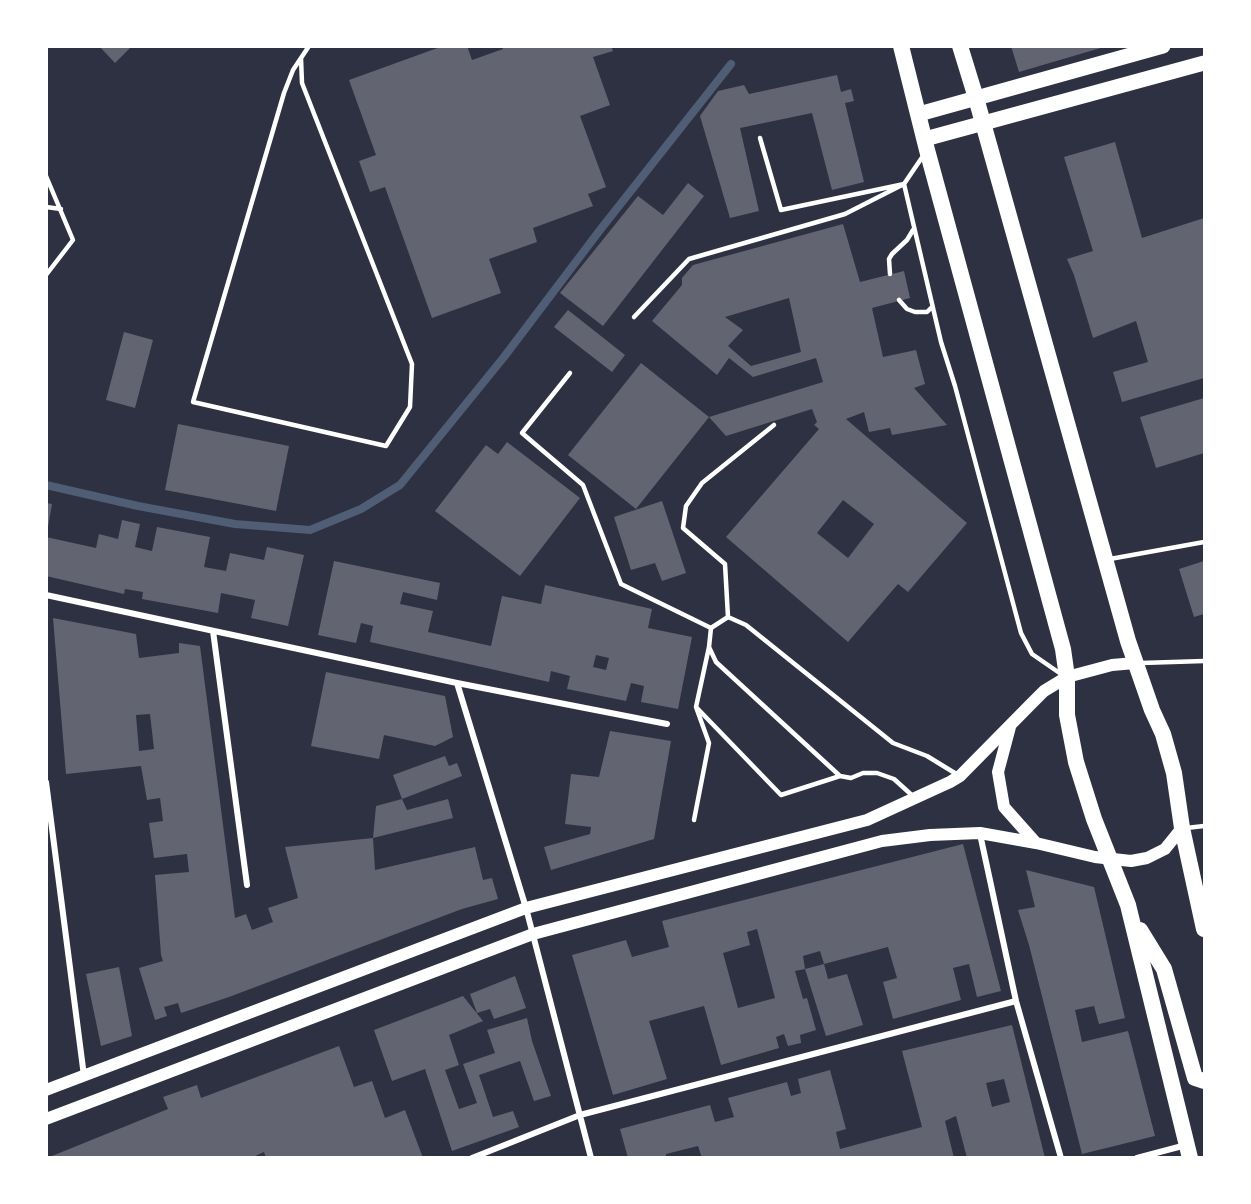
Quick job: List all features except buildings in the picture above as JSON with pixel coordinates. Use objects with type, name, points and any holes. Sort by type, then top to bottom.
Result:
[{"type":"highway","points":[[901,46],[1063,649],[1067,677],[1067,715],[1076,762],[1128,905],[1144,939],[1164,969],[1195,1078],[1204,1081]]},
{"type":"highway","points":[[960,46],[1104,560],[1135,663],[1163,734],[1174,773],[1182,828],[1204,929]]},
{"type":"highway","points":[[1128,905],[1189,1151],[1200,1158]]},
{"type":"main road","points":[[919,114],[1163,46]]},
{"type":"main road","points":[[926,145],[983,124],[1204,63]]},
{"type":"main road","points":[[46,1090],[526,908],[867,820],[916,799],[960,776],[1044,691],[1067,677],[1112,665],[1135,663]]},
{"type":"main road","points":[[1011,722],[998,772],[1004,807],[1036,843]]},
{"type":"main road","points":[[46,1119],[533,934],[882,841],[930,835],[980,833],[1095,857],[1131,861],[1147,858],[1165,849],[1182,828]]},
{"type":"street","points":[[46,595],[458,683],[667,724]]},
{"type":"street","points":[[213,631],[247,885]]},
{"type":"street","points":[[458,683],[526,908],[591,1158]]},
{"type":"street","points":[[46,782],[84,1076]]},
{"type":"street","points":[[980,833],[1016,1000],[1060,1158]]},
{"type":"street","points":[[472,1158],[580,1115],[1016,1000]]},
{"type":"street","points":[[1137,1158],[1189,1151]]},
{"type":"lane","points":[[301,58],[302,83],[412,364],[410,407],[386,446],[193,402],[284,93],[293,70],[301,58],[309,46]]},
{"type":"lane","points":[[760,138],[781,210],[904,184]]},
{"type":"lane","points":[[634,317],[689,259],[845,214],[904,184],[926,145]]},
{"type":"lane","points":[[46,176],[74,240],[46,275]]},
{"type":"lane","points":[[904,184],[941,342],[955,386],[1021,633],[1032,654],[1067,677]]},
{"type":"lane","points":[[46,207],[61,209]]},
{"type":"lane","points":[[890,274],[889,259],[914,230]]},
{"type":"lane","points":[[899,300],[907,309],[915,312],[927,312],[932,307]]},
{"type":"lane","points":[[570,374],[522,434],[583,485],[621,584],[711,628]]},
{"type":"lane","points":[[728,617],[724,564],[683,528],[686,506],[702,483],[774,425]]},
{"type":"lane","points":[[1104,560],[1204,542]]},
{"type":"lane","points":[[711,628],[728,617]]},
{"type":"lane","points":[[728,617],[746,624],[893,743],[927,756],[960,776]]},
{"type":"lane","points":[[694,820],[709,743],[696,707],[711,628]]},
{"type":"lane","points":[[709,647],[716,662],[840,776]]},
{"type":"lane","points":[[1135,663],[1204,661]]},
{"type":"lane","points":[[696,707],[781,795],[840,776],[851,778],[862,773],[877,773],[894,779],[916,799]]},
{"type":"lane","points":[[1182,828],[1204,826]]},
{"type":"waterway","points":[[46,485],[138,506],[235,524],[310,530],[361,509],[400,485],[504,357],[600,230],[731,64]]}]
